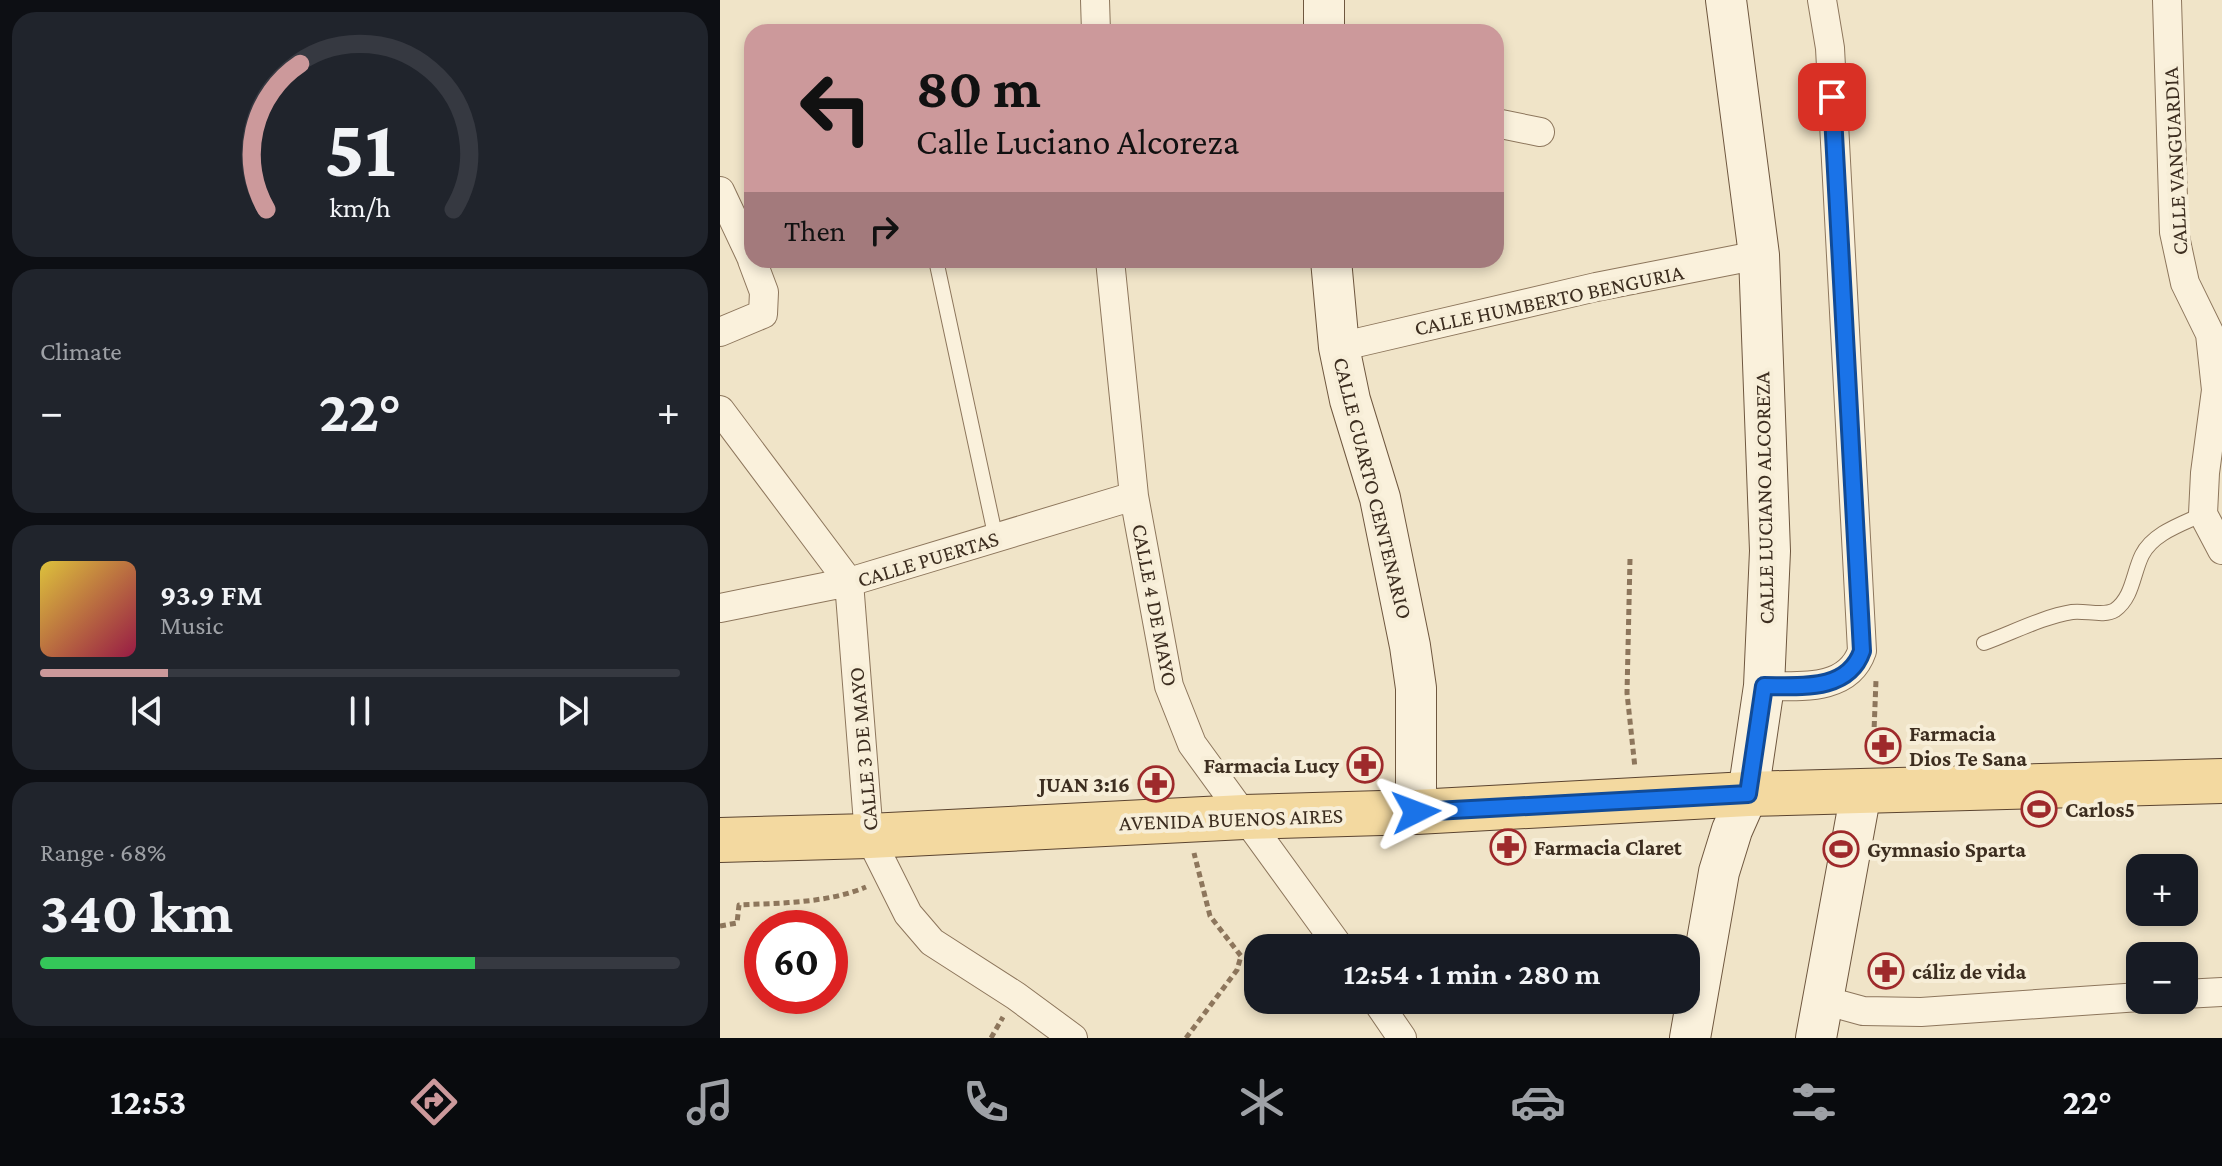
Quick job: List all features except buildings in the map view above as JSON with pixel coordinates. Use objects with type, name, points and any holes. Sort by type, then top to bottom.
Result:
[{"type":"main road","name":"AVENIDA BUENOS AIRES","points":[[720,840],[1416,812],[1748,794],[2222,781]]},
{"type":"street","points":[[1095,0],[1096,24]]},
{"type":"street","points":[[1324,0],[1324,24]]},
{"type":"street","name":"CALLE LUCIANO ALCOREZA","points":[[1690,1038],[1719,872],[1732,830],[1748,794],[1764,686],[1770,551],[1759,255],[1726,0]]},
{"type":"street","points":[[1764,686],[1802,686],[1837,680],[1854,668],[1862,651],[1831,77],[1822,0]]},
{"type":"street","name":"CALLE VANGUARDIA","points":[[2167,0],[2174,232],[2185,283],[2210,334],[2215,366],[2216,390],[2203,514]]},
{"type":"street","points":[[1504,125],[1540,132]]},
{"type":"street","points":[[720,191],[744,243]]},
{"type":"street","name":"CALLE HUMBERTO BENGURIA","points":[[1339,347],[1596,287],[1759,255]]},
{"type":"street","points":[[720,332],[763,314],[764,292],[755,268]]},
{"type":"street","name":"CALLE 4 DE MAYO","points":[[1111,268],[1134,496],[1169,686],[1192,744],[1330,934]]},
{"type":"street","name":"CALLE CUARTO CENTENARIO","points":[[1332,268],[1339,347],[1350,400],[1380,498],[1410,646],[1416,688],[1416,812]]},
{"type":"street","points":[[720,410],[849,582]]},
{"type":"street","name":"CALLE PUERTAS","points":[[720,608],[849,582],[1134,496]]},
{"type":"street","points":[[2203,514],[2222,550]]},
{"type":"street","name":"CALLE 3 DE MAYO","points":[[849,582],[869,836],[889,877],[908,914],[932,942],[1016,996],[1073,1038]]},
{"type":"street","points":[[1816,1038],[1861,792]]},
{"type":"street","points":[[2198,993],[2222,992]]},
{"type":"street","points":[[1823,1000],[1863,1011],[1921,1012],[2126,998]]},
{"type":"street","points":[[1386,1014],[1402,1038]]},
{"type":"lane","points":[[938,268],[996,539]]},
{"type":"lane","points":[[1984,643],[2063,614],[2115,610],[2131,589],[2142,554],[2152,541],[2203,514]]},
{"type":"path","points":[[1630,559],[1627,693],[1638,801]]},
{"type":"path","points":[[1861,792],[1874,750],[1877,682],[1862,651]]},
{"type":"path","points":[[1186,1038],[1237,970],[1241,956],[1210,916],[1188,820]]},
{"type":"path","points":[[720,926],[737,923],[739,905],[818,899],[851,893],[889,877]]},
{"type":"place","name":"Farmacia Dios Te Sana","points":[[1883,746]]},
{"type":"place","name":"Farmacia Lucy","points":[[1365,765]]},
{"type":"place","name":"JUAN 3:16","points":[[1156,784]]},
{"type":"place","name":"Carlos5","points":[[2039,809]]},
{"type":"place","name":"Farmacia Claret","points":[[1508,847]]},
{"type":"place","name":"Gymnasio Sparta","points":[[1841,849]]},
{"type":"place","name":"cáliz de vida","points":[[1886,971]]},
{"type":"route","points":[[1416,812],[1748,794],[1764,686],[1802,686],[1837,680],[1848,675],[1859,660],[1862,651],[1832,97]]}]
